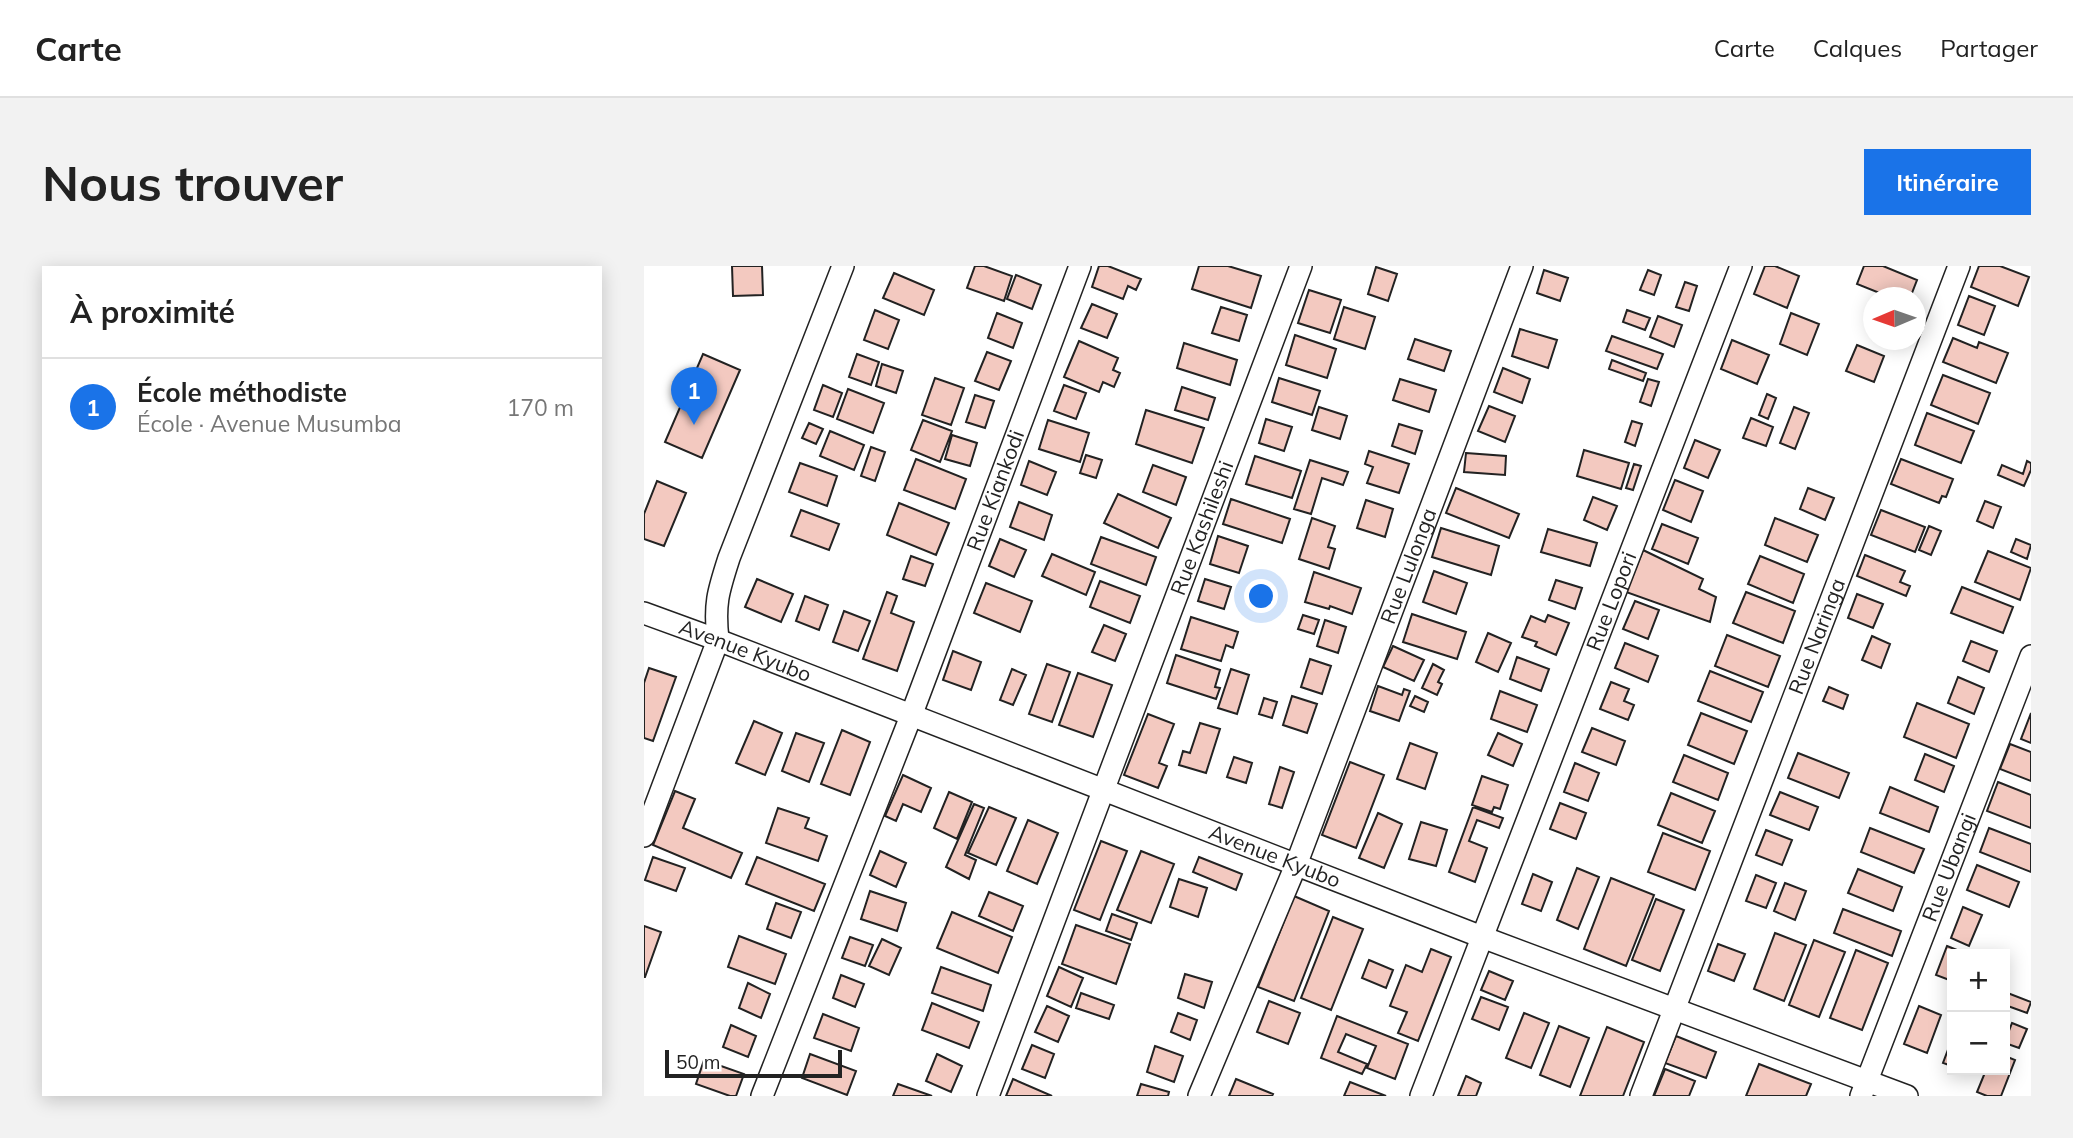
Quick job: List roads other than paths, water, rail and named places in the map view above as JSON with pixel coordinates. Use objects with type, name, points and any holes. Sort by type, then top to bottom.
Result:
[{"type":"street","points":[[644,836],[718,640],[715,613],[718,592],[756,485],[843,266]]},
{"type":"street","name":"Rue Kiankodi","points":[[762,1096],[911,716],[1080,266]]},
{"type":"street","name":"Rue Kashileshi","points":[[988,1096],[1301,266]]},
{"type":"street","name":"Rue Lulonga","points":[[1199,1096],[1296,865],[1522,266]]},
{"type":"street","name":"Rue Lopori","points":[[1421,1096],[1741,266]]},
{"type":"street","name":"Rue Naringa","points":[[1641,1096],[1959,266]]},
{"type":"street","name":"Avenue Kyubo","points":[[644,614],[718,640],[1482,937],[1675,1009],[1864,1088],[1907,1096]]},
{"type":"street","name":"Rue Ubangi","points":[[1864,1088],[2031,656]]},
{"type":"place","name":"École méthodiste","points":[[694,425]]}]
